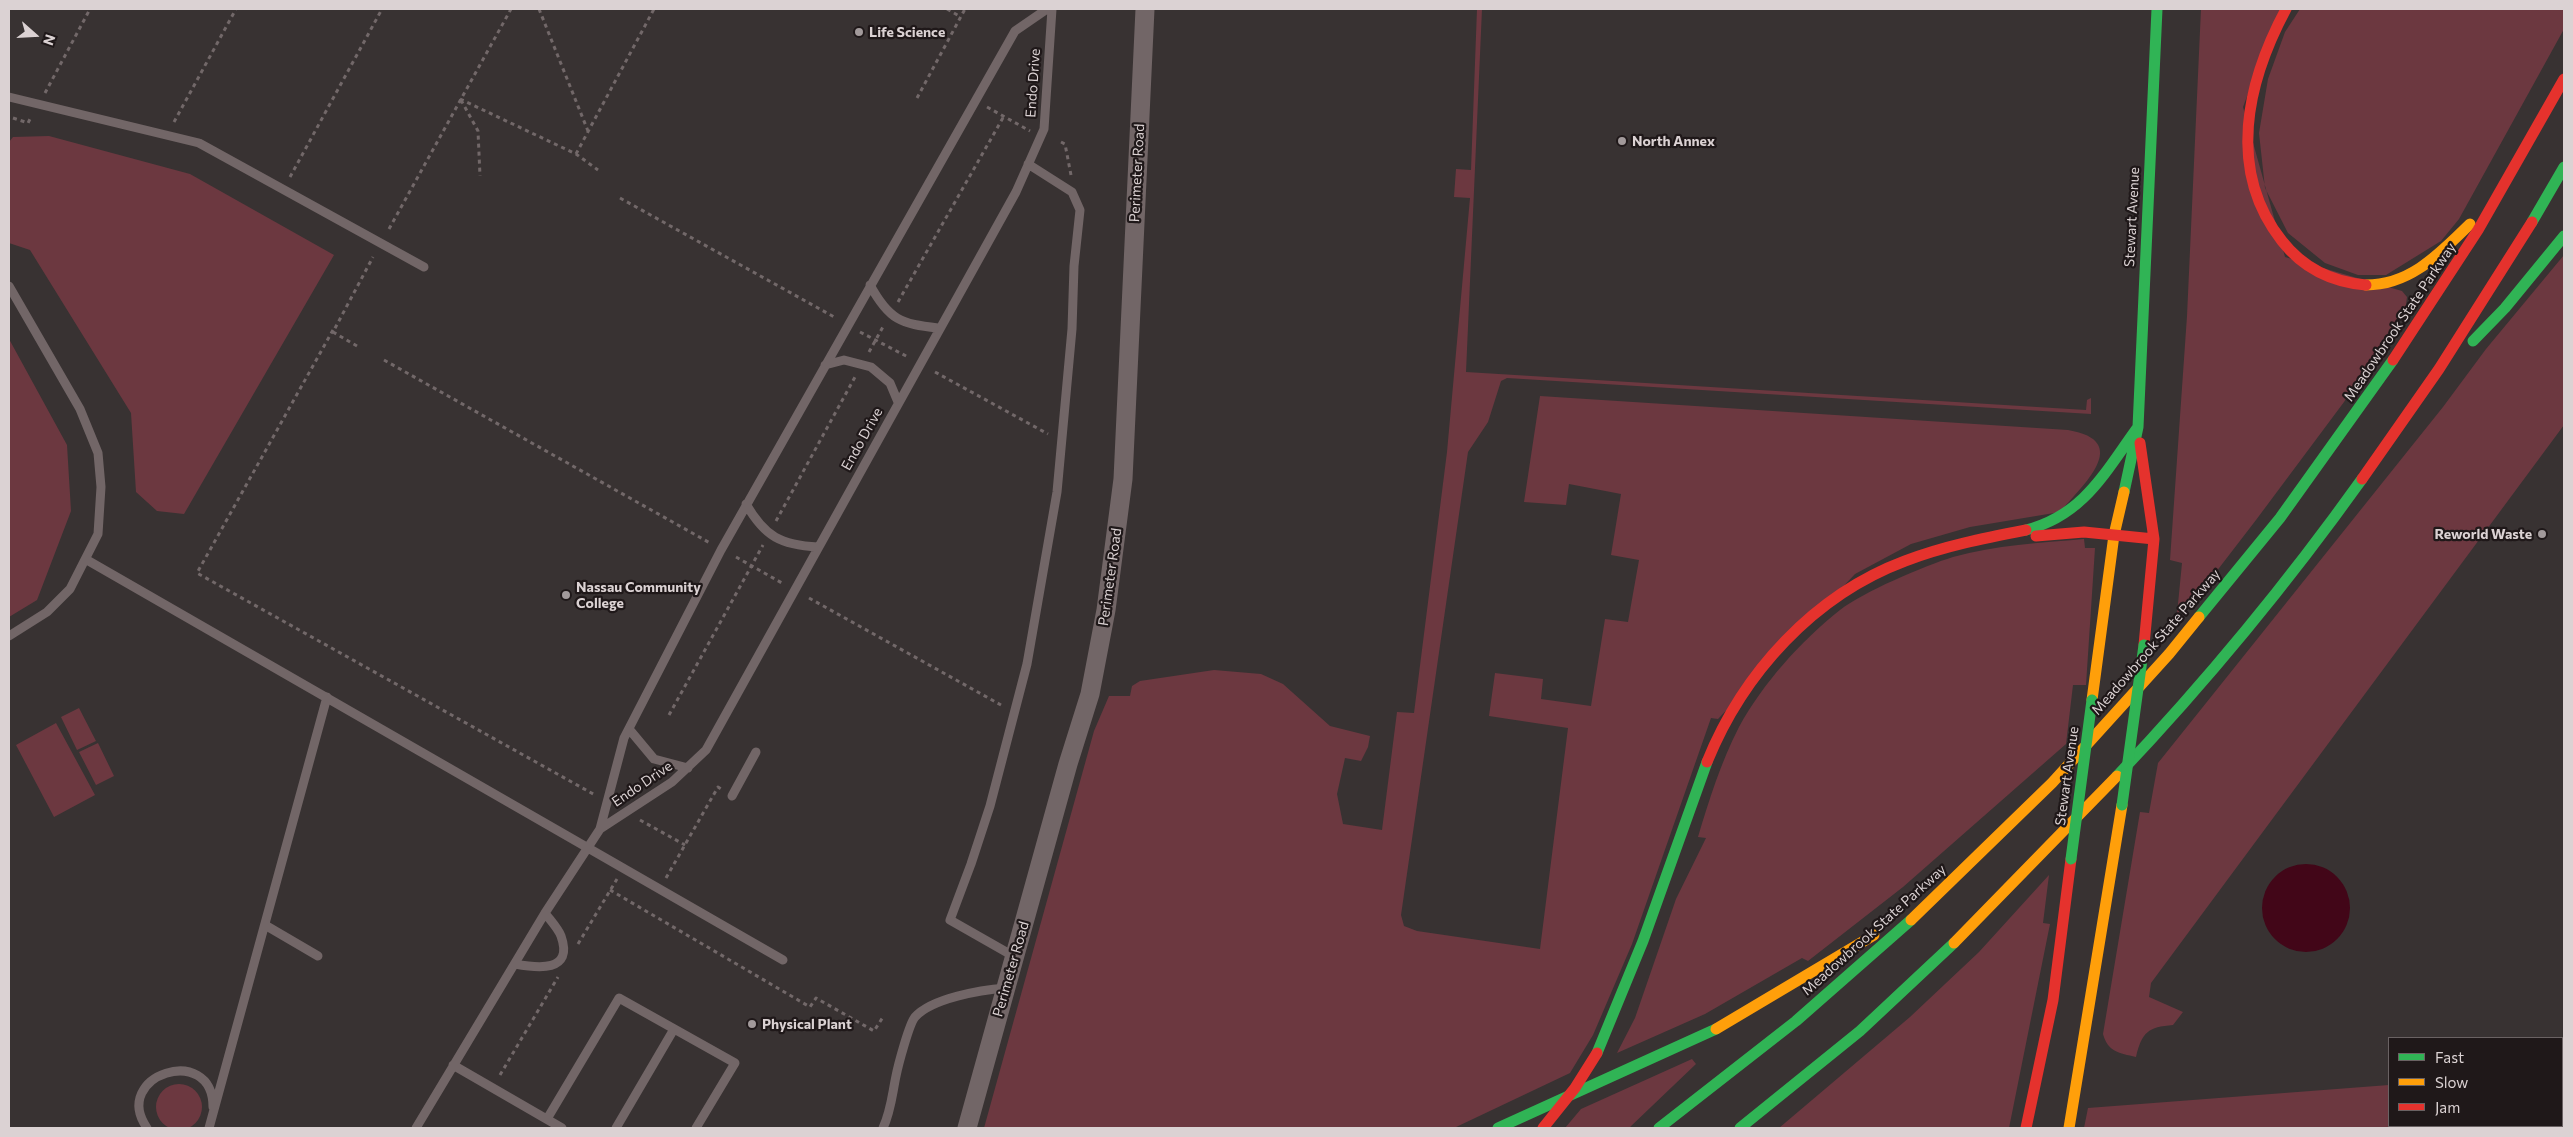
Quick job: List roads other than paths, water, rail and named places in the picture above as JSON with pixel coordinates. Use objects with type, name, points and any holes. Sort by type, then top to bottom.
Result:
[{"type":"main road","name":"Stewart Avenue","points":[[2026,1128],[2053,1000],[2114,535],[2138,427],[2157,9]]},
{"type":"main road","points":[[2286,9],[2273,33],[2255,83],[2248,133],[2249,165],[2255,194],[2266,222],[2283,244],[2302,262],[2323,276],[2345,282],[2368,285],[2390,283],[2423,267],[2496,201]]},
{"type":"main road","name":"Meadowbrook State Parkway","points":[[1659,1128],[1788,1026],[1933,898],[2059,775],[2107,724],[2224,587],[2304,486],[2379,382],[2496,201],[2564,79]]},
{"type":"main road","points":[[1740,1128],[1812,1072],[1899,996],[2109,785],[2198,686],[2296,568],[2430,385],[2510,259],[2564,167]]},
{"type":"main road","points":[[2430,385],[2505,308],[2564,236]]},
{"type":"main road","name":"Stewart Avenue","points":[[2069,1128],[2122,805],[2144,645],[2154,539],[2138,427]]},
{"type":"main road","points":[[1543,1128],[1575,1088],[1597,1054],[1626,988],[1718,736],[1757,672],[1803,624],[1858,583],[1882,570],[1925,553],[2043,525],[2066,514],[2086,496],[2138,427]]},
{"type":"main road","points":[[1982,538],[2084,532],[2154,539]]},
{"type":"main road","points":[[1498,1128],[1726,1024],[1933,898]]},
{"type":"street","name":"Perimeter Road","points":[[968,1128],[1068,764],[1090,694],[1106,610],[1123,479],[1145,9]]},
{"type":"lane","name":"Endo Drive","points":[[416,1128],[545,913],[600,828],[624,738],[746,504],[1016,31],[1047,9]]},
{"type":"lane","name":"Endo Drive","points":[[600,828],[672,782],[706,750],[938,328],[1016,192],[1044,129],[1052,9]]},
{"type":"lane","points":[[9,98],[199,144],[424,267]]},
{"type":"lane","points":[[1015,957],[950,920],[972,864],[1028,664],[1057,492],[1072,329],[1074,266],[1080,210],[1072,192],[1028,164]]},
{"type":"lane","points":[[870,285],[884,310],[897,319],[910,324],[938,328]]},
{"type":"lane","points":[[9,286],[80,409],[98,453],[101,487],[98,534],[87,560],[70,589],[53,607],[9,636]]},
{"type":"lane","points":[[825,365],[844,360],[871,367],[890,383],[898,402]]},
{"type":"lane","points":[[746,504],[757,523],[769,534],[795,546],[818,547]]},
{"type":"lane","points":[[87,560],[783,960]]},
{"type":"lane","points":[[208,1128],[327,697]]},
{"type":"lane","points":[[629,728],[654,759],[688,768]]},
{"type":"lane","points":[[732,796],[756,752]]},
{"type":"lane","points":[[515,964],[535,968],[552,967],[561,959],[564,948],[561,935],[545,913]]},
{"type":"lane","points":[[265,925],[318,956]]},
{"type":"lane","points":[[883,1128],[891,1111],[900,1059],[915,1018],[936,1003],[986,990],[1006,988]]},
{"type":"lane","points":[[547,1119],[619,998],[735,1063],[696,1128]]},
{"type":"lane","points":[[616,1128],[674,1029]]},
{"type":"lane","points":[[453,1065],[562,1128]]},
{"type":"lane","points":[[146,1128],[140,1114],[140,1102],[144,1090],[157,1076],[174,1070],[192,1074],[205,1084],[214,1104],[212,1116]]},
{"type":"place","name":"Life Science","points":[[859,32]]},
{"type":"place","name":"North Annex","points":[[1622,141]]},
{"type":"place","name":"Reworld Waste","points":[[2542,534]]},
{"type":"place","name":"Nassau Community College","points":[[566,595]]},
{"type":"place","name":"Physical Plant","points":[[752,1024]]}]
